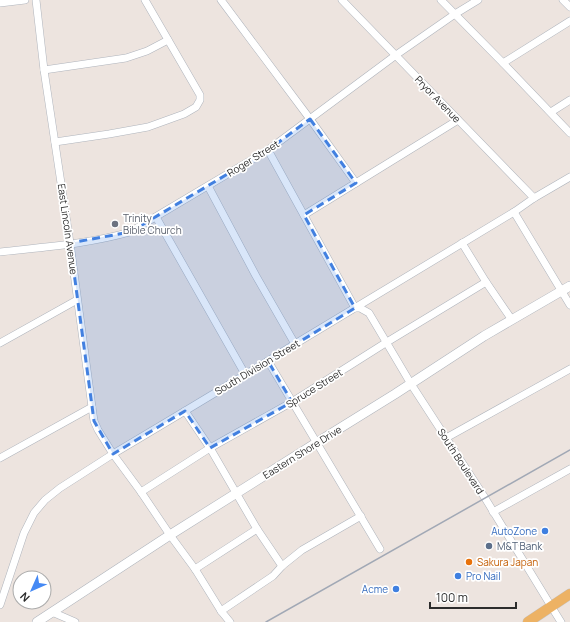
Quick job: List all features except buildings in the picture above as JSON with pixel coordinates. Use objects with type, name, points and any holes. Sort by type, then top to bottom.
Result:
[{"type":"main road","points":[[528,622],[570,594]]},
{"type":"street","points":[[0,4],[25,0]]},
{"type":"street","name":"East Lincoln Avenue","points":[[36,0],[44,70],[70,244],[94,421],[113,454],[195,569],[221,611],[230,622]]},
{"type":"street","points":[[55,142],[148,127],[184,114],[196,106],[200,100],[200,95],[145,0]]},
{"type":"street","points":[[221,0],[356,183]]},
{"type":"street","name":"Pryor Avenue","points":[[342,0],[534,198]]},
{"type":"street","points":[[441,0],[570,133]]},
{"type":"street","name":"Roger Street","points":[[0,252],[70,244],[130,232],[268,150],[396,55],[478,0]]},
{"type":"street","points":[[563,0],[570,7]]},
{"type":"street","points":[[503,63],[570,21]]},
{"type":"street","points":[[44,70],[126,58],[147,51],[168,40]]},
{"type":"street","points":[[551,112],[570,100]]},
{"type":"street","points":[[304,216],[458,120]]},
{"type":"street","points":[[268,150],[355,308]]},
{"type":"street","name":"South Division Street","points":[[0,605],[24,533],[34,514],[45,500],[60,488],[113,454],[570,177]]},
{"type":"street","points":[[208,186],[256,276],[295,344]]},
{"type":"street","points":[[514,212],[570,306]]},
{"type":"street","points":[[156,217],[245,374]]},
{"type":"street","points":[[462,243],[512,320]]},
{"type":"street","name":"Spruce Street","points":[[141,492],[210,448],[292,402],[486,282]]},
{"type":"street","name":"Eastern Shore Drive","points":[[37,622],[170,535],[411,384],[484,336],[570,286]]},
{"type":"street","points":[[0,343],[77,300]]},
{"type":"street","name":"South Boulevard","points":[[355,308],[360,308],[369,313],[411,384],[561,622]]},
{"type":"street","points":[[268,361],[380,549]]},
{"type":"street","points":[[446,438],[570,369]]},
{"type":"street","points":[[0,458],[92,407]]},
{"type":"street","points":[[185,411],[210,448],[257,529],[282,566]]},
{"type":"street","points":[[493,512],[570,468]]},
{"type":"street","points":[[221,611],[272,576],[302,550],[361,516]]},
{"type":"street","points":[[195,569],[257,529]]},
{"type":"street","points":[[52,612],[75,622]]},
{"type":"highlighted area","points":[[310,119],[356,183],[304,215],[355,308],[268,361],[292,402],[210,448],[185,411],[113,454],[94,421],[70,243],[130,232],[268,150]]},
{"type":"railway","points":[[266,622],[570,450]]},
{"type":"place","name":"Trinity Bible Church","points":[[115,224]]},
{"type":"place","name":"AutoZone","points":[[545,531]]},
{"type":"place","name":"M&T Bank","points":[[489,546]]},
{"type":"place","name":"Sakura Japan","points":[[469,562]]},
{"type":"place","name":"Pro Nail","points":[[458,576]]},
{"type":"place","name":"Acme","points":[[396,589]]}]
